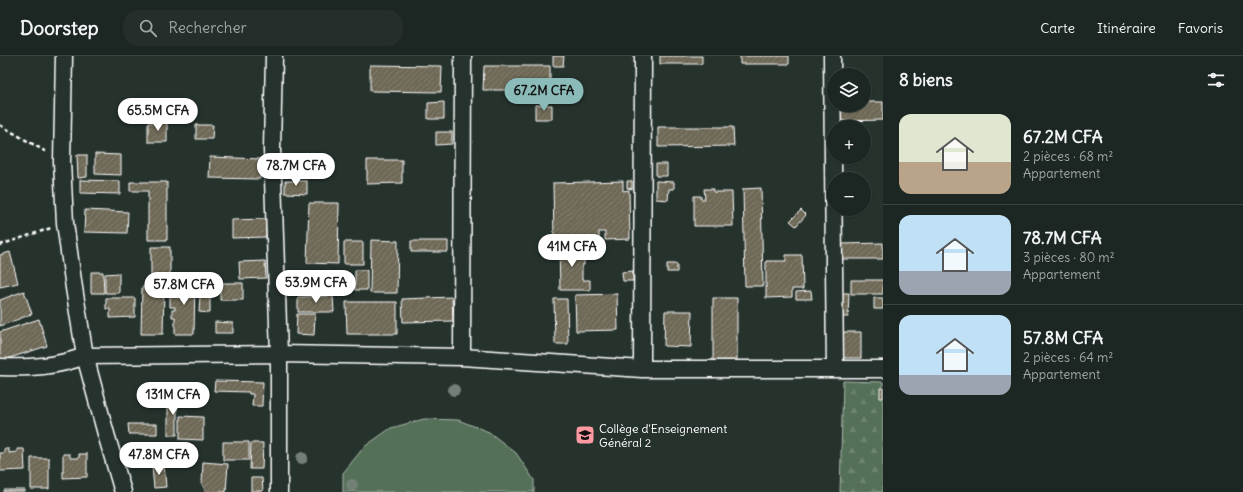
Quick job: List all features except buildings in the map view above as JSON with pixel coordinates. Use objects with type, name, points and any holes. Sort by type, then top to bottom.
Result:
[{"type":"street","points":[[64,56],[62,162],[65,223],[85,356],[123,492]]},
{"type":"street","points":[[274,56],[272,149],[279,354],[279,492]]},
{"type":"street","points":[[462,357],[463,56]]},
{"type":"street","points":[[642,369],[643,56]]},
{"type":"street","points":[[832,56],[835,369]]},
{"type":"street","points":[[0,367],[32,368],[68,362],[85,356],[279,354],[462,357],[642,369],[883,369]]},
{"type":"path","points":[[0,125],[62,162]]},
{"type":"path","points":[[0,245],[65,223]]},
{"type":"green space","points":[[843,381],[883,382],[883,492],[840,492]]},
{"type":"green space","points":[[424,419],[458,420],[489,432],[516,453],[534,480],[534,492],[343,492],[343,473],[364,447],[391,428]]},
{"type":"place","name":"Collège d'Enseignement Général 2","points":[[585,435]]}]
